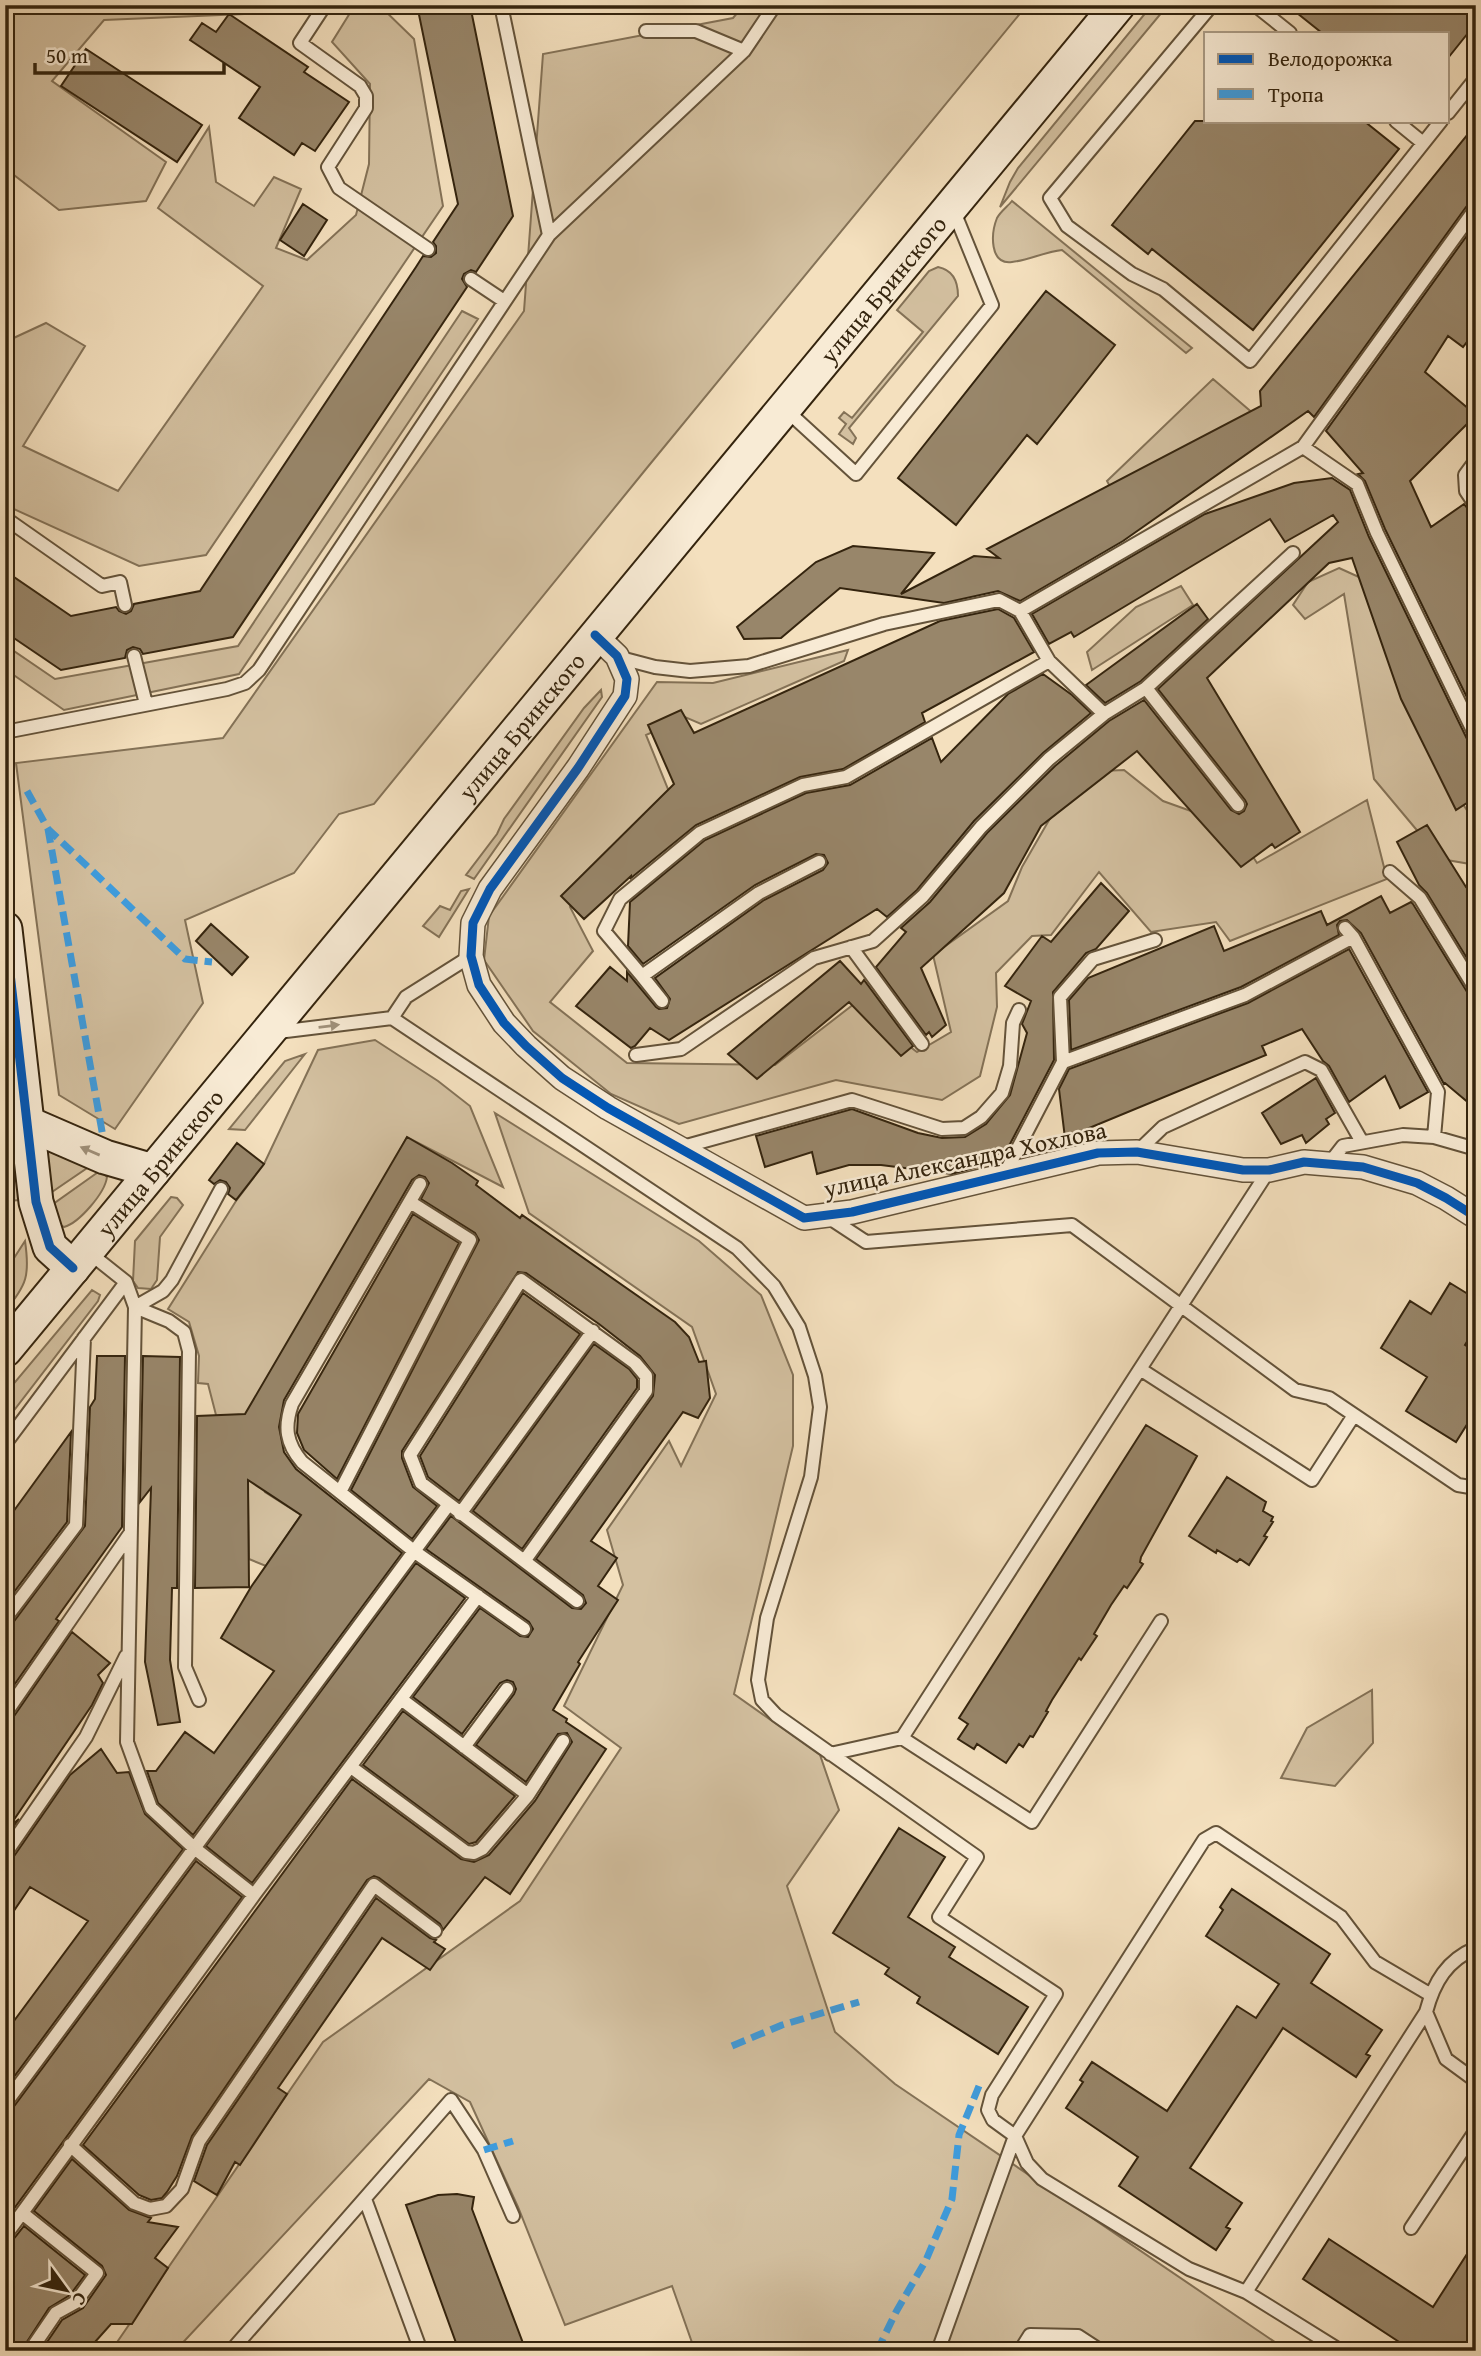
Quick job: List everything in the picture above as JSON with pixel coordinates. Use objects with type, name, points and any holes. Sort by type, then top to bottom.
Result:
[{"type":"main road","name":"улица Бринского","points":[[5,1350],[266,1033],[606,646],[784,407],[1118,5]]},
{"type":"main road","points":[[5,929],[36,1202],[50,1247],[80,1259]]},
{"type":"main road","points":[[29,1124],[105,1157],[153,1171]]},
{"type":"street","name":"улица Александра Хохлова","points":[[606,646],[627,679],[625,696],[579,768],[490,889],[473,923],[471,956],[479,985],[504,1023],[562,1078],[608,1108],[804,1218],[852,1212],[1098,1153],[1137,1153],[1243,1170],[1269,1170],[1304,1162],[1363,1167],[1417,1183],[1476,1217]]},
{"type":"lane","points":[[325,5],[300,43],[360,86],[366,96],[366,108],[328,167],[339,188],[428,249]]},
{"type":"lane","points":[[501,5],[549,235]]},
{"type":"lane","points":[[5,732],[227,689],[245,683],[259,670],[549,235],[744,51],[775,5]]},
{"type":"lane","points":[[1212,5],[1050,198],[1067,226],[1132,274],[1163,289],[1250,361],[1440,122]]},
{"type":"lane","points":[[1255,5],[1289,32]]},
{"type":"lane","points":[[646,31],[696,31],[744,51]]},
{"type":"lane","points":[[1450,110],[1476,78]]},
{"type":"lane","points":[[1397,122],[1423,143]]},
{"type":"lane","points":[[784,407],[856,474],[992,305],[952,206]]},
{"type":"lane","points":[[1020,611],[1303,447],[1476,208]]},
{"type":"lane","points":[[471,279],[504,301]]},
{"type":"lane","points":[[1303,447],[1357,484],[1377,533],[1476,737]]},
{"type":"lane","points":[[1476,460],[1465,475],[1466,491],[1476,506]]},
{"type":"lane","points":[[5,518],[102,586],[120,582],[125,605]]},
{"type":"lane","points":[[636,1055],[681,1049],[814,958],[873,941],[923,896],[1001,807],[1049,759],[1104,714],[1146,688],[1293,553]]},
{"type":"lane","points":[[606,646],[655,667],[690,671],[749,666],[884,624],[999,600],[1020,611],[1049,661],[1104,714]]},
{"type":"lane","points":[[134,656],[146,705]]},
{"type":"lane","points":[[662,1001],[604,931],[620,899],[700,833],[803,785],[846,777],[1049,661]]},
{"type":"lane","points":[[1146,688],[1237,805]]},
{"type":"lane","points":[[642,976],[760,893],[819,862]]},
{"type":"lane","points":[[1390,872],[1420,898],[1476,990]]},
{"type":"lane","points":[[1063,1062],[1245,995],[1349,932],[1438,1092],[1434,1137]]},
{"type":"lane","points":[[1002,1177],[1063,1062],[1060,997],[1093,959],[1155,940]]},
{"type":"lane","points":[[851,947],[922,1044]]},
{"type":"lane","points":[[392,1018],[406,997],[471,956]]},
{"type":"lane","points":[[679,1148],[852,1100],[942,1129],[964,1128],[981,1118],[1002,1093],[1010,1066],[1013,1023],[1018,1010]]},
{"type":"lane","points":[[266,1033],[392,1018],[737,1248],[774,1286],[799,1327],[815,1376],[820,1407],[811,1477],[767,1618],[758,1680],[762,1700],[776,1716],[977,1857],[939,1917],[1056,1994],[992,2095],[988,2110],[993,2120],[1015,2136],[1027,2163],[1042,2179],[1189,2269],[1246,2291],[1335,2349]]},
{"type":"lane","points":[[1137,1153],[1163,1127],[1305,1062],[1321,1070],[1362,1142]]},
{"type":"lane","points":[[1329,1164],[1343,1146],[1403,1135],[1434,1137],[1476,1149]]},
{"type":"lane","points":[[830,1754],[902,1738],[1269,1170]]},
{"type":"lane","points":[[420,1184],[292,1404],[287,1419],[291,1449],[302,1462],[415,1552],[524,1629]]},
{"type":"lane","points":[[135,1307],[163,1291],[173,1280],[221,1189]]},
{"type":"lane","points":[[340,1492],[470,1240],[410,1202]]},
{"type":"lane","points":[[825,1216],[866,1242],[1072,1224],[1295,1390],[1329,1398],[1458,1485],[1476,1488]]},
{"type":"lane","points":[[80,1259],[126,1282],[135,1307],[127,1742],[151,1808],[193,1847],[254,1895]]},
{"type":"lane","points":[[525,1560],[646,1391],[646,1376],[635,1363],[521,1280],[410,1455],[421,1483],[577,1601]]},
{"type":"lane","points":[[5,1444],[126,1282]]},
{"type":"lane","points":[[135,1307],[169,1321],[184,1332],[190,1352],[185,1667],[199,1700]]},
{"type":"lane","points":[[460,1514],[593,1331]]},
{"type":"lane","points":[[5,1619],[76,1525],[84,1338]]},
{"type":"lane","points":[[1140,1369],[1312,1480],[1354,1415]]},
{"type":"lane","points":[[5,2104],[449,1504]]},
{"type":"lane","points":[[5,1714],[129,1535]]},
{"type":"lane","points":[[5,2235],[254,1895],[478,1596]]},
{"type":"lane","points":[[902,1738],[1032,1822],[1161,1621]]},
{"type":"lane","points":[[5,1854],[86,1737],[128,1653]]},
{"type":"lane","points":[[464,1747],[507,1689]]},
{"type":"lane","points":[[401,1699],[527,1795]]},
{"type":"lane","points":[[351,1767],[466,1852],[474,1853],[482,1849],[527,1795],[563,1741]]},
{"type":"lane","points":[[938,2351],[1015,2136],[1204,1840],[1216,1833],[1341,1917],[1375,1962],[1431,1995]]},
{"type":"lane","points":[[70,2144],[134,2203],[150,2209],[166,2206],[183,2189],[199,2141],[374,1885],[435,1931]]},
{"type":"lane","points":[[1246,2291],[1426,2012],[1431,1995],[1447,1966],[1476,1948]]},
{"type":"lane","points":[[1426,2012],[1446,2059],[1476,2081]]},
{"type":"lane","points":[[231,2351],[451,2099],[484,2150],[513,2216]]},
{"type":"lane","points":[[1411,2228],[1476,2130]]},
{"type":"lane","points":[[365,2199],[421,2351]]},
{"type":"lane","points":[[22,2213],[97,2273],[76,2302],[56,2313],[30,2351]]},
{"type":"lane","points":[[1020,2351],[1030,2335],[1078,2336],[1101,2351]]},
{"type":"shaded area","points":[[11,5],[314,5],[311,11],[104,20],[52,81],[166,162],[146,201],[59,210],[5,168],[5,31]]},
{"type":"shaded area","points":[[355,5],[379,5],[414,39],[443,206],[206,555],[139,566],[5,505],[5,342],[46,323],[85,346],[23,446],[118,491],[263,286],[158,208],[209,127],[216,182],[254,206],[274,177],[301,189],[276,248],[307,260],[356,215],[369,164],[370,84],[332,42]]},
{"type":"shaded area","points":[[744,5],[1027,5],[374,804],[339,814],[294,873],[185,920],[203,1003],[115,1129],[59,1095],[16,763],[223,738],[524,311],[543,54],[733,18]]},
{"type":"shaded area","points":[[1152,5],[1168,5],[1000,207],[1018,168]]},
{"type":"shaded area","points":[[1012,201],[1192,348],[1186,353],[1062,250],[1012,262],[999,258],[993,239],[995,224],[998,216]]},
{"type":"shaded area","points":[[938,267],[954,277],[958,296],[849,428],[856,438],[853,444],[839,434],[846,424],[839,418],[844,412],[852,418],[923,332],[897,310],[929,271]]},
{"type":"shaded area","points":[[462,311],[478,319],[239,674],[64,710],[5,669],[5,645],[55,679],[238,646]]},
{"type":"shaded area","points":[[1213,379],[1255,415],[1126,516],[1107,481]]},
{"type":"shaded area","points":[[1339,568],[1392,592],[1424,743],[1468,812],[1476,814],[1476,865],[1441,859],[1374,779],[1344,594],[1305,619],[1293,605],[1308,582]]},
{"type":"shaded area","points":[[1181,586],[1193,605],[1092,670],[1087,652],[1136,607]]},
{"type":"shaded area","points":[[848,650],[844,661],[701,724],[685,717],[646,735],[670,794],[570,907],[593,951],[550,1002],[627,1063],[775,1065],[854,1004],[917,1052],[951,1032],[933,955],[1008,901],[1022,867],[1052,815],[1102,771],[1124,770],[1163,801],[1233,826],[1257,863],[1367,800],[1387,879],[1230,941],[1216,922],[1151,932],[1099,872],[1051,935],[1032,936],[996,973],[997,1007],[980,1076],[942,1100],[836,1080],[679,1124],[611,1094],[533,1031],[484,960],[489,916],[657,682],[713,683]]},
{"type":"shaded area","points":[[601,690],[602,697],[474,879],[466,875],[584,708]]},
{"type":"shaded area","points":[[469,889],[439,937],[423,926],[440,906],[450,910],[461,891]]},
{"type":"shaded area","points":[[375,1040],[438,1081],[470,1106],[503,1187],[407,1137],[247,1436],[265,1492],[301,1515],[266,1566],[249,1559],[248,1496],[216,1415],[208,1384],[198,1383],[199,1356],[189,1322],[168,1309],[236,1201],[264,1164],[318,1050]]},
{"type":"shaded area","points":[[5,1046],[21,1200],[5,1201]]},
{"type":"shaded area","points":[[305,1054],[245,1130],[229,1129],[285,1061]]},
{"type":"shaded area","points":[[495,1113],[699,1241],[761,1295],[793,1375],[793,1446],[734,1694],[820,1755],[839,1810],[787,1886],[835,2032],[895,2084],[1288,2351],[695,2351],[672,2286],[565,2325],[518,2207],[470,2102],[429,2079],[175,2351],[111,2351],[323,2042],[520,1901],[621,1748],[564,1706],[623,1585],[607,1530],[669,1441],[681,1466],[716,1394],[692,1327],[529,1213]]},
{"type":"shaded area","points":[[48,1148],[93,1164],[49,1194],[45,1154]]},
{"type":"shaded area","points":[[101,1170],[107,1177],[105,1184],[90,1206],[77,1220],[64,1227],[54,1221],[49,1207]]},
{"type":"shaded area","points":[[171,1197],[177,1198],[183,1205],[160,1237],[157,1280],[151,1289],[138,1288],[133,1281],[135,1241]]},
{"type":"shaded area","points":[[25,1241],[25,1279],[5,1311],[5,1272]]},
{"type":"shaded area","points":[[92,1290],[100,1295],[98,1301],[5,1422],[5,1394]]},
{"type":"shaded area","points":[[1372,1690],[1373,1743],[1335,1786],[1281,1778],[1307,1728]]},
{"type":"building","points":[[417,5],[470,5],[513,216],[476,272],[471,270],[464,274],[462,279],[467,287],[233,637],[143,654],[140,649],[133,647],[127,650],[125,658],[61,670],[5,632],[5,571],[71,616],[116,607],[126,614],[134,604],[200,591],[423,256],[431,257],[436,253],[433,242],[458,204]]},
{"type":"building","points":[[1287,5],[1476,5],[1476,23],[1450,56],[1450,32],[1321,32]]},
{"type":"building","points":[[229,14],[308,67],[304,72],[349,102],[315,151],[302,143],[294,155],[239,118],[260,87],[190,40],[202,23],[216,32]]},
{"type":"building","points":[[86,49],[202,125],[177,162],[61,86]]},
{"type":"building","points":[[1195,121],[1365,122],[1399,149],[1253,330],[1152,249],[1148,254],[1112,225]]},
{"type":"building","points":[[1476,124],[1476,199],[1469,203],[1314,417],[1308,411],[1123,541],[1020,601],[998,591],[944,603],[840,588],[781,638],[744,639],[737,627],[816,562],[853,546],[934,553],[901,594],[974,556],[999,558],[987,549],[1261,406],[1260,391]]},
{"type":"building","points":[[303,204],[327,220],[304,256],[280,240]]},
{"type":"building","points":[[1476,223],[1476,330],[1463,347],[1448,336],[1425,372],[1476,415],[1410,481],[1431,527],[1464,504],[1476,519],[1476,716],[1385,529],[1365,481],[1358,474],[1363,473],[1326,431]]},
{"type":"building","points":[[1046,291],[1115,345],[1037,444],[1027,435],[956,525],[898,478]]},
{"type":"building","points":[[1332,478],[1350,490],[1369,537],[1468,741],[1476,746],[1476,797],[1456,810],[1401,699],[1352,558],[1329,563],[1207,678],[1300,832],[1275,848],[1272,844],[1241,867],[1137,751],[1041,826],[1004,893],[921,968],[946,1025],[932,1037],[929,1032],[926,1035],[876,967],[906,932],[901,928],[930,902],[987,833],[1055,766],[1109,721],[1144,700],[1231,810],[1239,814],[1244,811],[1247,804],[1245,800],[1158,689],[1338,522],[1333,515],[1285,542],[1270,519],[1074,637],[1071,632],[1049,644],[1032,614],[1205,514],[1294,483]]},
{"type":"building","points":[[1197,604],[1208,619],[1141,681],[1105,703],[1086,685]]},
{"type":"building","points":[[998,609],[1014,618],[1034,652],[922,713],[925,722],[843,769],[800,777],[696,825],[631,876],[584,919],[561,896],[674,784],[648,725],[681,710],[694,733],[940,621]]},
{"type":"building","points":[[1043,674],[1091,713],[1043,753],[974,821],[917,890],[887,917],[877,909],[669,1040],[650,1028],[631,1048],[576,1006],[610,967],[627,981],[627,972],[656,1007],[667,1008],[670,999],[655,978],[764,900],[823,870],[828,863],[824,855],[816,854],[755,885],[643,964],[628,946],[630,902],[705,840],[806,793],[850,785],[932,738],[941,762],[1008,694]]},
{"type":"building","points":[[1427,825],[1466,887],[1476,882],[1476,973],[1427,893],[1419,885],[1397,842]]},
{"type":"building","points":[[1101,883],[1129,911],[1096,949],[1086,953],[1053,992],[1054,1060],[1010,1144],[984,1165],[952,1174],[881,1165],[849,1165],[817,1174],[812,1152],[765,1167],[756,1136],[852,1109],[918,1133],[942,1138],[965,1137],[986,1124],[1010,1095],[1027,1033],[1022,1024],[1031,1001],[1005,986],[1042,936],[1051,942]]},
{"type":"building","points":[[1381,896],[1390,913],[1411,902],[1413,904],[1469,995],[1476,999],[1476,1109],[1444,1084],[1361,933],[1347,920],[1340,921],[1337,925],[1339,935],[1241,987],[1071,1050],[1069,1000],[1088,978],[1214,926],[1224,951],[1321,911],[1327,925]]},
{"type":"building","points":[[211,924],[248,957],[232,975],[196,941]]},
{"type":"building","points":[[1349,949],[1428,1092],[1400,1108],[1385,1076],[1349,1102],[1329,1066],[1302,1029],[1262,1046],[1266,1055],[1065,1138],[1059,1089],[1069,1069],[1248,1003]]},
{"type":"building","points":[[840,961],[861,984],[864,980],[913,1046],[901,1056],[849,1002],[757,1079],[728,1054]]},
{"type":"building","points":[[1316,1078],[1335,1113],[1326,1119],[1329,1124],[1306,1143],[1302,1135],[1281,1144],[1262,1113]]},
{"type":"building","points":[[407,1137],[452,1163],[478,1181],[476,1185],[520,1218],[522,1215],[675,1322],[689,1337],[699,1362],[706,1361],[710,1398],[698,1418],[683,1412],[591,1541],[617,1558],[598,1586],[618,1600],[578,1662],[580,1664],[553,1710],[606,1749],[510,1894],[485,1877],[443,1930],[440,1924],[379,1878],[374,1876],[367,1880],[192,2136],[177,2176],[167,2192],[162,2198],[151,2200],[139,2195],[83,2145],[352,1779],[461,1859],[474,1862],[489,1855],[535,1801],[572,1742],[567,1733],[558,1734],[526,1782],[476,1745],[514,1694],[516,1689],[513,1682],[507,1680],[500,1683],[462,1734],[413,1697],[480,1608],[520,1636],[528,1637],[533,1629],[529,1622],[426,1549],[451,1516],[572,1608],[581,1609],[586,1603],[583,1595],[536,1559],[653,1396],[655,1375],[640,1356],[599,1324],[526,1273],[518,1272],[402,1451],[413,1487],[437,1506],[412,1539],[351,1490],[479,1240],[475,1233],[421,1199],[429,1183],[425,1177],[419,1175],[412,1180],[284,1400],[279,1427],[284,1452],[296,1469],[402,1553],[193,1835],[158,1803],[147,1771],[156,1771],[185,1732],[214,1753],[274,1671],[221,1638],[251,1587],[301,1515],[248,1480],[249,1587],[195,1588],[197,1416],[245,1414]]},
{"type":"building","points":[[237,1143],[264,1164],[236,1200],[228,1194],[230,1188],[226,1182],[220,1180],[214,1184],[209,1180]]},
{"type":"building","points":[[413,1214],[459,1243],[337,1479],[304,1450],[297,1433],[298,1414]]},
{"type":"building","points":[[1450,1283],[1476,1299],[1476,1327],[1465,1345],[1476,1352],[1476,1410],[1456,1442],[1406,1411],[1427,1377],[1381,1348],[1410,1301],[1431,1314]]},
{"type":"building","points":[[523,1293],[580,1334],[459,1501],[428,1477],[420,1456]]},
{"type":"building","points":[[594,1344],[629,1369],[637,1379],[637,1388],[522,1549],[473,1511]]},
{"type":"building","points":[[97,1356],[125,1356],[122,1527],[56,1619],[59,1621],[5,1698],[5,1628],[12,1624],[85,1526],[90,1407],[95,1399]]},
{"type":"building","points":[[143,1356],[180,1357],[177,1588],[172,1588],[170,1660],[180,1722],[158,1725],[145,1662],[151,1488],[140,1502]]},
{"type":"building","points":[[1146,1425],[1197,1456],[1141,1557],[1140,1562],[1143,1564],[1127,1588],[1124,1586],[1111,1605],[1094,1634],[1097,1636],[1052,1700],[1033,1737],[1030,1736],[1023,1747],[1019,1744],[1006,1763],[977,1744],[974,1749],[958,1739],[968,1724],[959,1718]]},
{"type":"building","points":[[71,1432],[67,1522],[5,1604],[5,1523]]},
{"type":"building","points":[[1227,1477],[1266,1502],[1263,1511],[1273,1517],[1273,1522],[1264,1536],[1267,1537],[1249,1565],[1240,1559],[1237,1562],[1217,1550],[1216,1553],[1189,1536]]},
{"type":"building","points":[[416,1563],[465,1598],[252,1883],[206,1846]]},
{"type":"building","points":[[72,1632],[110,1663],[98,1675],[103,1683],[92,1705],[9,1827],[19,1819],[5,1838],[5,1723],[12,1719]]},
{"type":"building","points":[[403,1711],[515,1796],[476,1842],[469,1844],[363,1765]]},
{"type":"building","points":[[101,1749],[117,1773],[129,1772],[145,1814],[183,1849],[5,2089],[5,2033],[88,1921],[30,1887],[5,1924],[5,1863],[12,1859],[70,1775]]},
{"type":"building","points":[[899,1828],[945,1857],[908,1917],[955,1947],[949,1957],[1028,2007],[998,2054],[917,2003],[920,1997],[885,1974],[889,1968],[833,1933]]},
{"type":"building","points":[[196,1861],[242,1897],[5,2221],[5,2113],[12,2109]]},
{"type":"building","points":[[1232,1889],[1330,1954],[1311,1983],[1382,2030],[1366,2054],[1370,2056],[1356,2077],[1283,2028],[1190,2168],[1242,2203],[1226,2227],[1230,2229],[1216,2250],[1119,2186],[1138,2157],[1066,2108],[1092,2062],[1167,2111],[1237,2006],[1256,2018],[1279,1984],[1206,1936],[1223,1910],[1220,1907]]},
{"type":"building","points":[[376,1898],[445,1949],[430,1970],[382,1938],[278,2088],[287,2094],[240,2165],[235,2162],[217,2195],[194,2181],[207,2145]]},
{"type":"building","points":[[72,2159],[129,2210],[151,2218],[148,2222],[178,2227],[155,2258],[168,2268],[132,2324],[111,2324],[87,2351],[41,2351],[62,2320],[83,2308],[106,2275],[102,2266],[34,2211]]},
{"type":"building","points":[[438,2195],[474,2197],[472,2209],[526,2351],[459,2351],[406,2205]]},
{"type":"building","points":[[24,2226],[85,2275],[70,2295],[49,2308],[21,2351],[5,2351],[5,2245],[12,2241]]},
{"type":"building","points":[[1329,2239],[1433,2307],[1476,2240],[1476,2351],[1413,2351],[1303,2279]]},
{"type":"marked path","points":[[27,791],[48,829],[185,959],[212,962]]},
{"type":"marked path","points":[[48,829],[103,1137]]},
{"type":"marked path","points":[[732,2046],[782,2025],[859,2002]]},
{"type":"marked path","points":[[877,2351],[926,2260],[952,2199],[959,2135],[979,2086]]},
{"type":"marked path","points":[[484,2150],[513,2141]]},
{"type":"cycle path","points":[[595,635],[617,656],[627,679],[625,696],[578,768],[490,889],[473,923],[471,956],[479,985],[504,1023],[562,1078],[608,1108],[804,1218],[852,1212],[1098,1153],[1137,1152],[1243,1170],[1269,1170],[1304,1162],[1363,1167],[1417,1183],[1476,1217]]},
{"type":"cycle path","points":[[5,929],[36,1202],[50,1247],[73,1268]]}]
